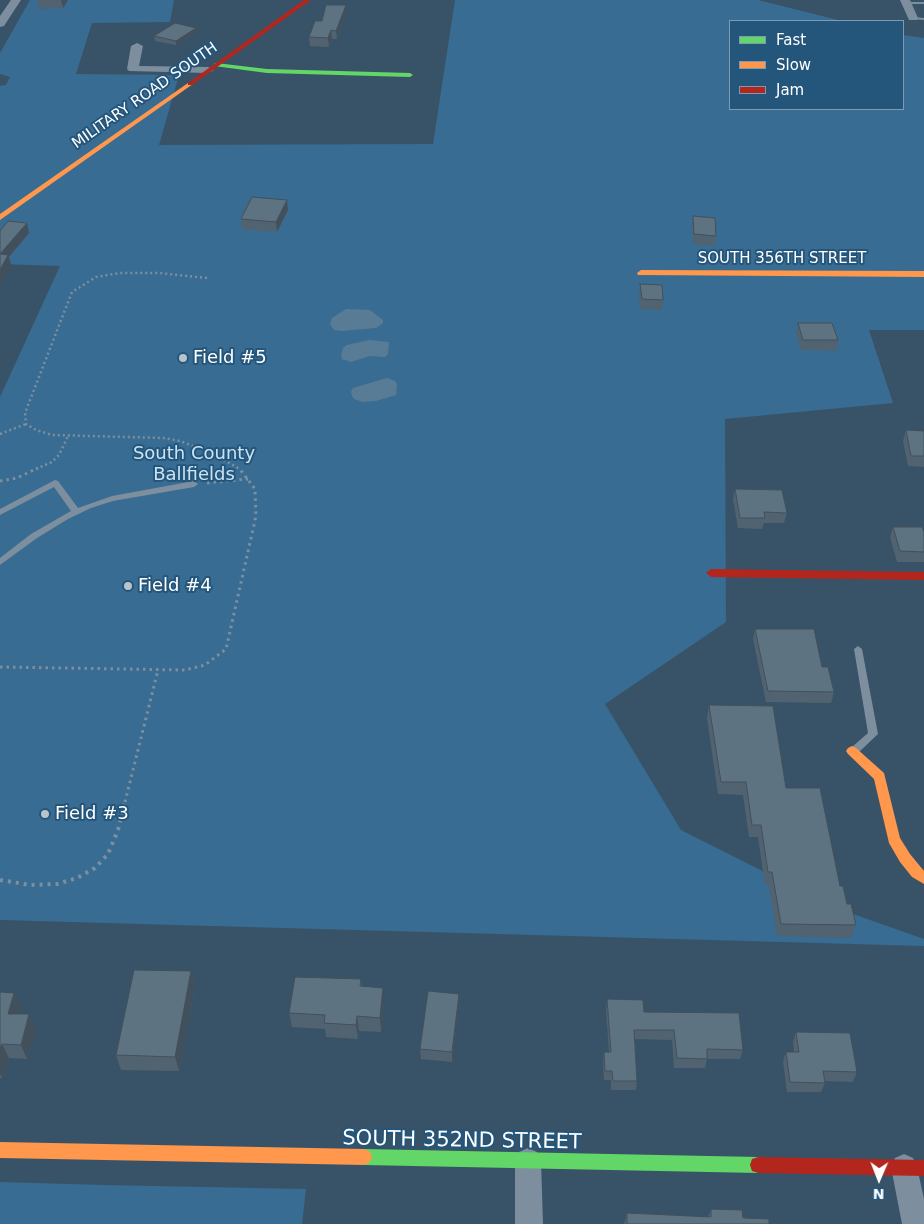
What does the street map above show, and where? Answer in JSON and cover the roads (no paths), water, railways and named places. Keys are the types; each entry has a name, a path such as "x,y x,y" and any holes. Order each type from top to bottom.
{"street":[{"path":"0,24 16,0"},
{"name":"MILITARY ROAD SOUTH","path":"0,218 308,0"},
{"path":"905,1 919,18"},
{"path":"137,46 133,69 212,67 267,71 410,75"},
{"name":"SOUTH 356TH STREET","path":"641,274 924,274"},
{"path":"711,573 924,576"},
{"path":"852,751 880,777 894,839 917,874 924,878"},
{"name":"SOUTH 352ND STREET","path":"0,1150 914,1167"},
{"path":"528,1161 529,1224"},
{"path":"914,1167 916,1224"}],"lane":[{"path":"905,1 924,3"},
{"path":"0,512 55,483 76,511"},
{"path":"0,562 34,536 76,511 112,498 194,484"},
{"path":"852,751 873,734 858,649"}],"place":[{"name":"Field #5","path":"183,358"},
{"name":"Field #4","path":"128,586"},
{"name":"Field #3","path":"45,814"}],"park label":[{"name":"South County Ballfields","path":"194,464"}]}
